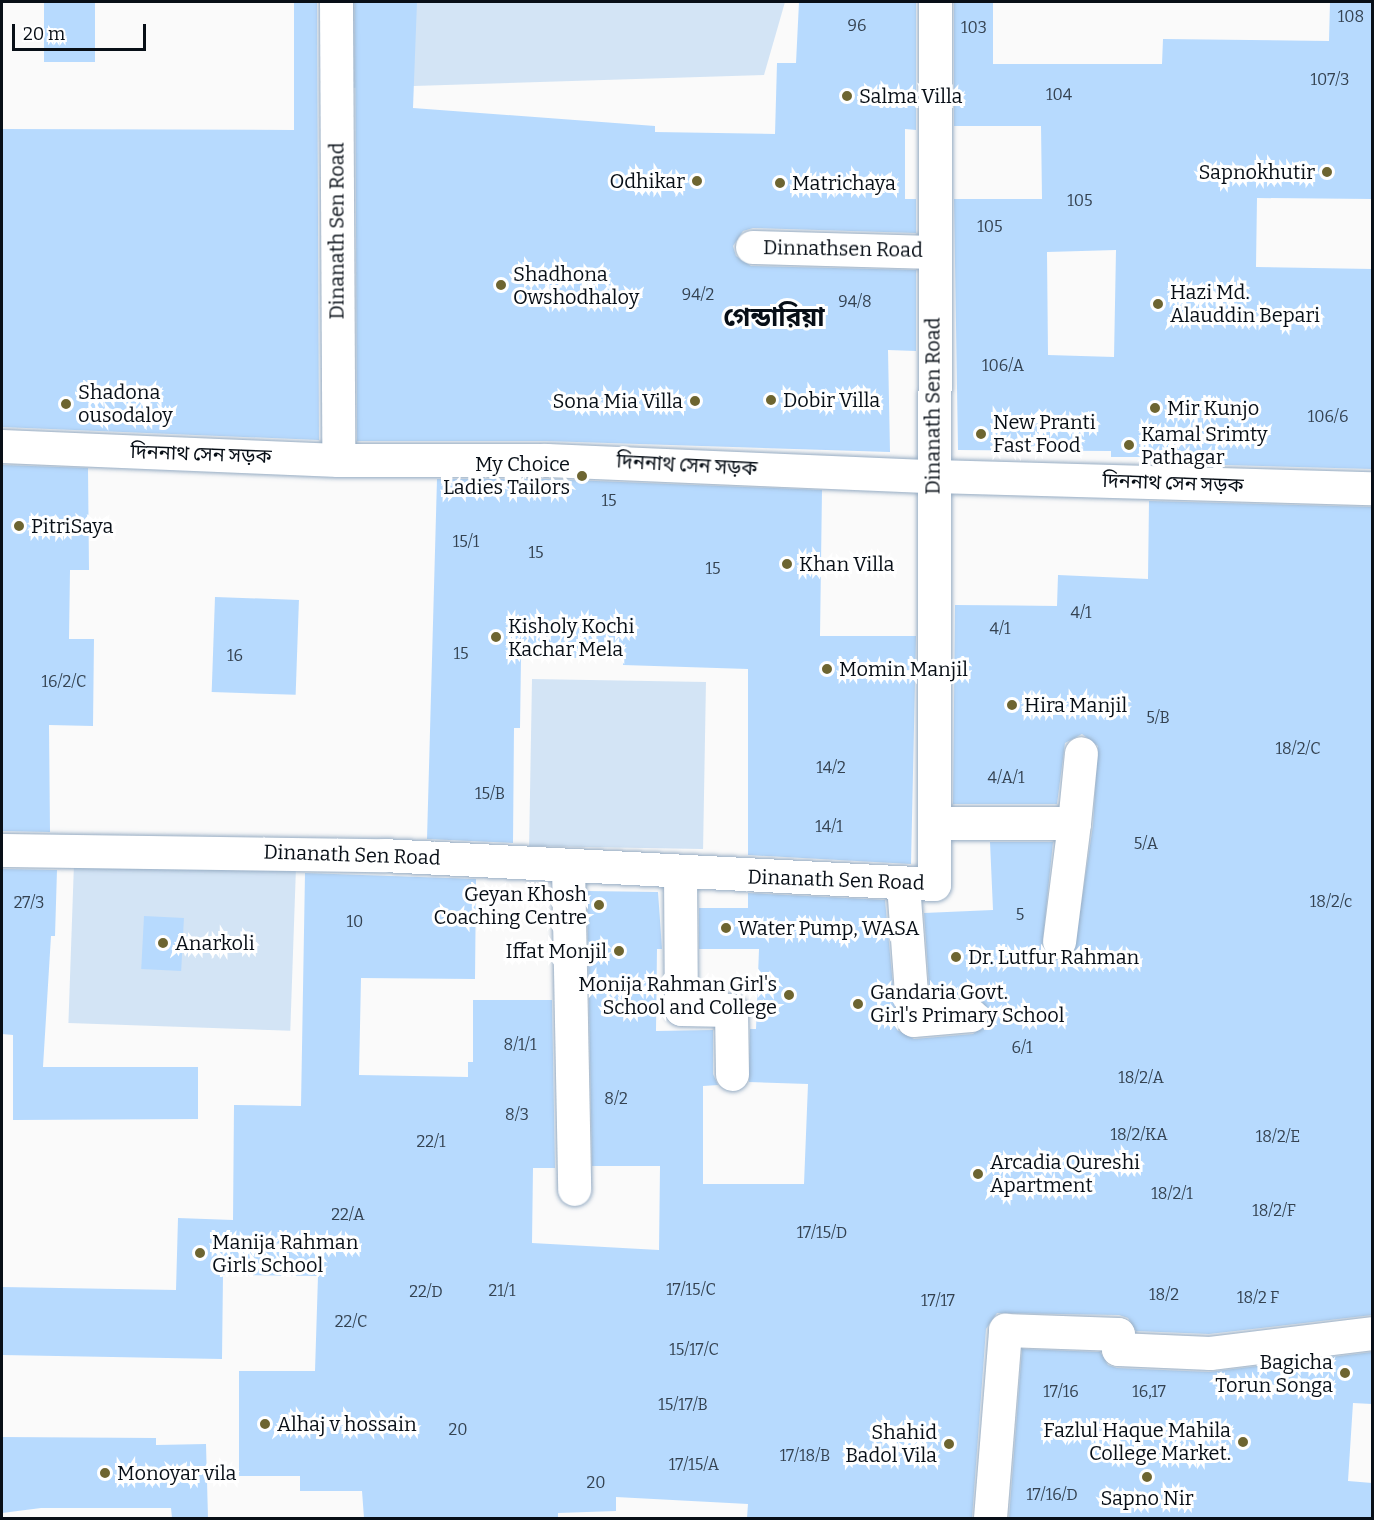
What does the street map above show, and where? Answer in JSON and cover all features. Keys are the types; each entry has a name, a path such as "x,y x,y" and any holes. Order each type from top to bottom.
{"street":[{"name":"Dinanath Sen Road","path":"336,2 338,460"},
{"name":"Dinanath Sen Road","path":"2,850 383,855 680,873 934,884 935,2"},
{"name":"Dinnathsen Road","path":"752,247 935,252"},
{"name":"দিননাথ সেন সড়ক","path":"2,446 338,460 546,459 933,477 1372,488"},
{"path":"1059,941 1081,753"},
{"path":"934,823 1074,823"},
{"path":"568,866 574,1189"},
{"path":"680,873 681,1009 730,1010 732,1074"},
{"path":"903,884 913,1020 971,1016"},
{"path":"990,1518 1005,1330 1118,1334 1118,1349 1210,1353 1372,1333"}],"shaded area":[{"path":"350,2 785,2 764,75 349,88"},
{"path":"532,679 706,682 703,849 529,846"},
{"path":"74,863 296,871 290,1031 68,1023"}],"building":[{"path":"44,2 95,2 95,62 44,62"},
{"path":"294,2 317,2 319,440 2,427 2,129 294,130"},
{"path":"355,2 417,2 413,108 655,126 655,132 775,134 777,63 796,63 799,2 916,2 916,130 905,129 905,199 916,199 916,233 753,228 743,231 733,246 736,256 751,266 916,270 916,351 888,350 890,452 546,441 357,441"},
{"path":"954,2 993,2 993,64 1162,64 1163,39 1329,41 1330,2 1372,2 1372,199 1257,198 1256,267 1372,269 1372,469 1149,463 1149,457 1111,457 1111,451 958,450 954,199 1042,199 1041,126 954,126","holes":["1116,250 1114,357 1048,355 1047,252"]},
{"path":"2,465 88,468 89,570 70,570 69,639 94,639 93,726 49,725 50,832 2,831"},
{"path":"437,479 546,479 822,490 820,636 916,636 911,864 748,855 748,669 623,665 623,658 521,658 520,728 514,728 513,843 427,839"},
{"path":"1149,501 1372,507 1372,1315 1209,1334 1136,1331 1128,1318 1119,1315 997,1313 986,1329 972,1518 747,1518 748,1504 616,1497 616,1511 558,1513 558,1518 364,1518 362,1491 300,1491 300,1476 239,1476 239,1371 315,1371 318,1276 223,1275 222,1359 2,1355 2,1287 176,1290 178,1218 233,1220 234,1105 301,1106 305,873 476,879 475,979 361,978 359,1075 468,1077 468,1062 473,1062 473,1000 552,1000 555,1168 533,1168 532,1243 659,1250 660,1166 592,1166 587,891 658,892 662,949 657,949 656,1031 713,1030 713,1074 718,1085 703,1086 703,1184 804,1184 808,1084 749,1082 750,1029 756,1029 759,949 699,949 699,908 748,908 748,893 885,900 897,1030 914,1039 973,1034 988,1022 990,1013 979,998 930,1000 924,913 993,910 990,842 1053,842 1042,948 1056,959 1074,953 1093,825 1098,746 1082,734 1065,743 1057,804 953,804 955,605 1057,606 1058,575 1148,579"},
{"path":"215,597 299,600 296,695 212,692"},
{"path":"2,869 57,870 55,936 51,936 43,1067 198,1067 198,1119 13,1120 13,1035 2,1034"},
{"name":"Anarkoli","path":"144,916 184,918 181,971 141,969"},
{"path":"1022,1349 1100,1352 1108,1365 1117,1368 1209,1372 1372,1352 1372,1404 1353,1403 1348,1481 1372,1483 1372,1518 1009,1518"},
{"path":"2,1437 156,1438 156,1445 206,1444 208,1518 172,1518 171,1508 41,1508 2,1513"}],"place":[{"name":"Salma Villa","path":"847,96"},
{"name":"Sapnokhutir","path":"1327,172"},
{"name":"Odhikar","path":"697,181"},
{"name":"Matrichaya","path":"780,183"},
{"name":"Shadhona Owshodhaloy","path":"501,285"},
{"name":"Hazi Md. Alauddin Bepari","path":"1158,304"},
{"name":"Dobir Villa","path":"771,400"},
{"name":"Sona Mia Villa","path":"695,401"},
{"name":"Shadona ousodaloy","path":"66,404"},
{"name":"Mir Kunjo","path":"1155,408"},
{"name":"New Pranti Fast Food","path":"981,434"},
{"name":"Kamal Srimty Pathagar","path":"1129,445"},
{"name":"My Choice Ladies Tailors","path":"582,476"},
{"name":"PitriSaya","path":"19,526"},
{"name":"Khan Villa","path":"787,564"},
{"name":"Kisholy Kochi Kachar Mela","path":"496,637"},
{"name":"Momin Manjil","path":"827,669"},
{"name":"Hira Manjil","path":"1012,705"},
{"name":"Geyan Khosh Coaching Centre","path":"599,905"},
{"name":"Water Pump, WASA","path":"726,928"},
{"name":"Anarkoli","path":"163,943"},
{"name":"Iffat Monjil","path":"619,951"},
{"name":"Dr. Lutfur Rahman","path":"956,957"},
{"name":"Monija Rahman Girl's School and College","path":"789,995"},
{"name":"Gandaria Govt. Girl's Primary School","path":"858,1004"},
{"name":"Arcadia Qureshi Apartment","path":"978,1174"},
{"name":"Manija Rahman Girls School","path":"200,1253"},
{"name":"Bagicha Torun Songa","path":"1345,1373"},
{"name":"Alhaj v hossain","path":"265,1424"},
{"name":"Fazlul Haque Mahila College Market.","path":"1243,1442"},
{"name":"Shahid Badol Vila","path":"949,1444"},
{"name":"Monoyar vila","path":"105,1473"},
{"name":"Sapno Nir","path":"1147,1477"}],"district":[{"name":"গেন্ডারিয়া","path":"774,318"}]}
